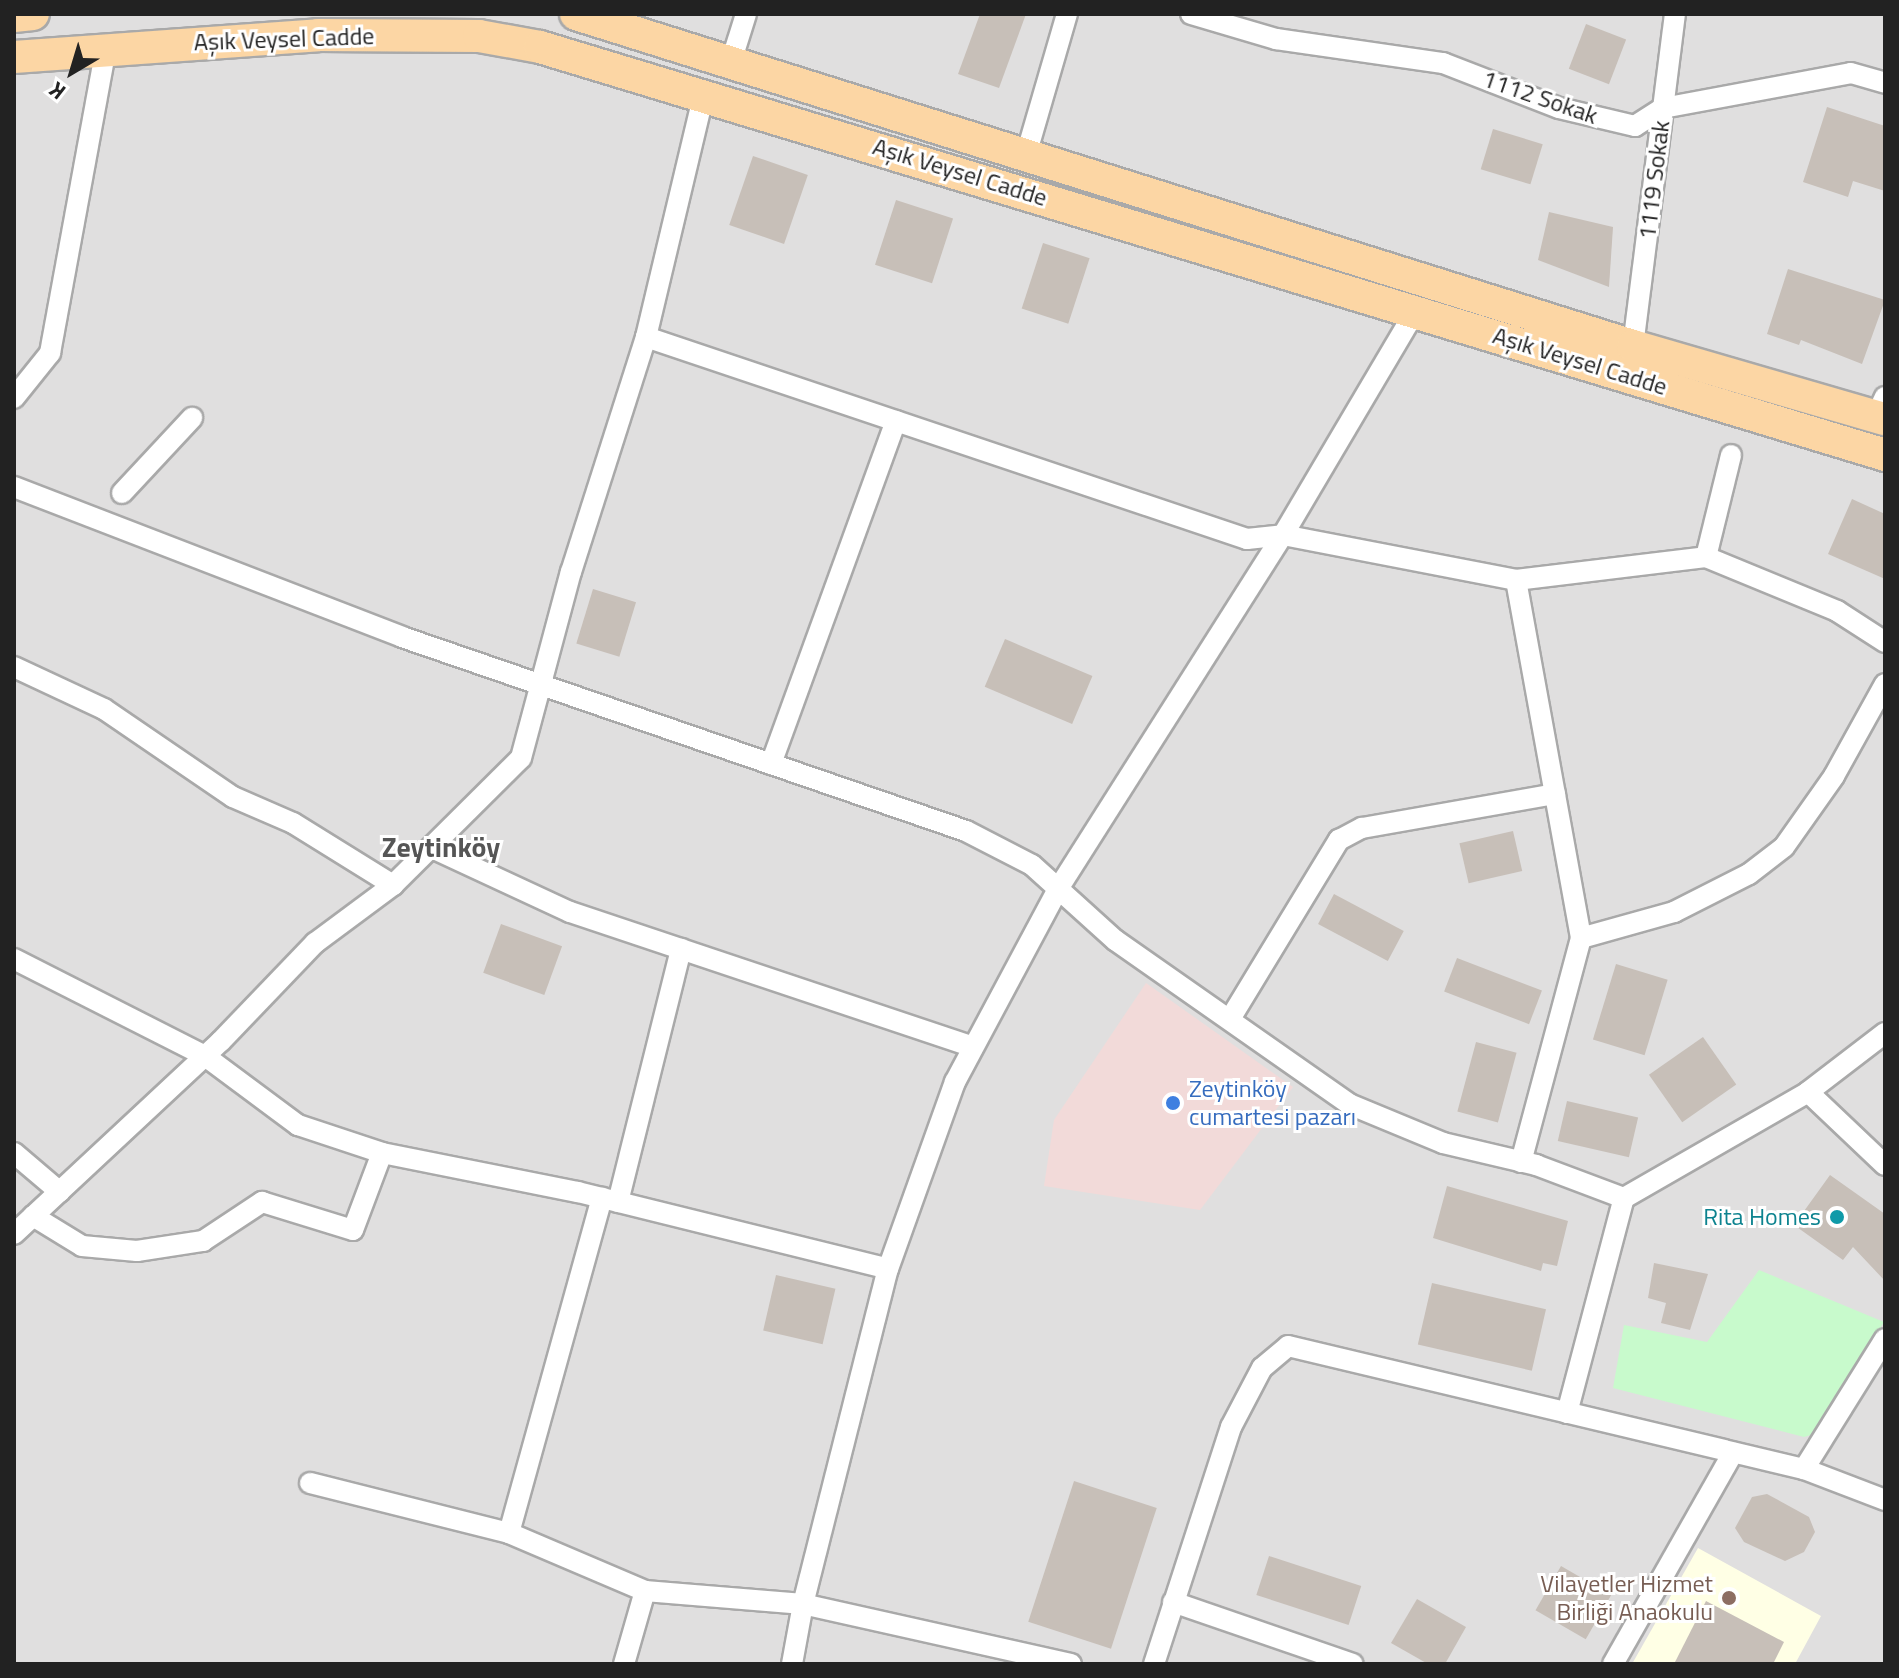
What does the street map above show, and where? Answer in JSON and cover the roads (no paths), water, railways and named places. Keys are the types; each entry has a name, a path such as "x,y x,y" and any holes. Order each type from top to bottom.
{"main road":[{"path":"14,16 33,14"},
{"name":"Aşık Veysel Cadde","path":"576,14 1633,346 1882,410"},
{"name":"Aşık Veysel Cadde","path":"14,57 318,24 373,25 479,36 704,93 1885,455"}],"street":[{"path":"731,62 746,14"},
{"path":"1026,155 1067,14"},
{"name":"1112 Sokak","path":"1191,14 1276,39 1443,63 1559,108 1635,126 1663,108 1851,73 1885,83"},
{"name":"1119 Sokak","path":"1633,346 1675,14"},
{"path":"14,398 50,353 106,48"},
{"path":"14,1234 205,1056 315,943 393,885 521,758 646,337 704,93"},
{"path":"792,1664 803,1604 888,1269 955,1082 1058,889 1283,535 1415,312"},
{"path":"646,337 1247,539 1283,535 1516,580 1706,557 1837,611 1885,642"},
{"path":"122,493 192,418"},
{"path":"771,764 896,421"},
{"path":"1706,557 1731,455"},
{"path":"14,487 541,684 966,831 1032,865 1115,940 1349,1104 1443,1143 1521,1162 1624,1198"},
{"path":"1516,580 1581,938 1521,1162"},
{"path":"14,667 104,709 233,797 293,823 393,885"},
{"path":"1581,938 1674,912 1749,874 1784,847 1834,776 1885,684"},
{"path":"1230,1019 1339,840 1362,828 1555,794"},
{"path":"432,848 500,885 973,1047"},
{"path":"509,1533 610,1200 681,949"},
{"path":"14,959 205,1056 298,1125 382,1153 610,1200 888,1269"},
{"path":"1567,1413 1624,1198 1808,1092 1885,1033"},
{"path":"1808,1092 1885,1165"},
{"path":"14,1153 60,1192"},
{"path":"33,1216 82,1246 137,1251 203,1241 262,1202 353,1230 382,1153"},
{"path":"1804,1469 1885,1339"},
{"path":"1154,1664 1231,1427 1276,1351 1288,1346 1804,1469 1885,1500"},
{"path":"1613,1664 1733,1453"},
{"path":"310,1483 509,1533 645,1591 803,1604 1071,1664"},
{"path":"624,1664 645,1591"},
{"path":"1173,1602 1353,1664"}],"place":[{"name":"Zeytinköy cumartesi pazarı","path":"1173,1103"},
{"name":"Rita Homes","path":"1837,1217"},
{"name":"Vilayetler Hizmet Birliği Anaokulu","path":"1729,1598"}],"district":[{"name":"Zeytinköy","path":"441,847"}]}
